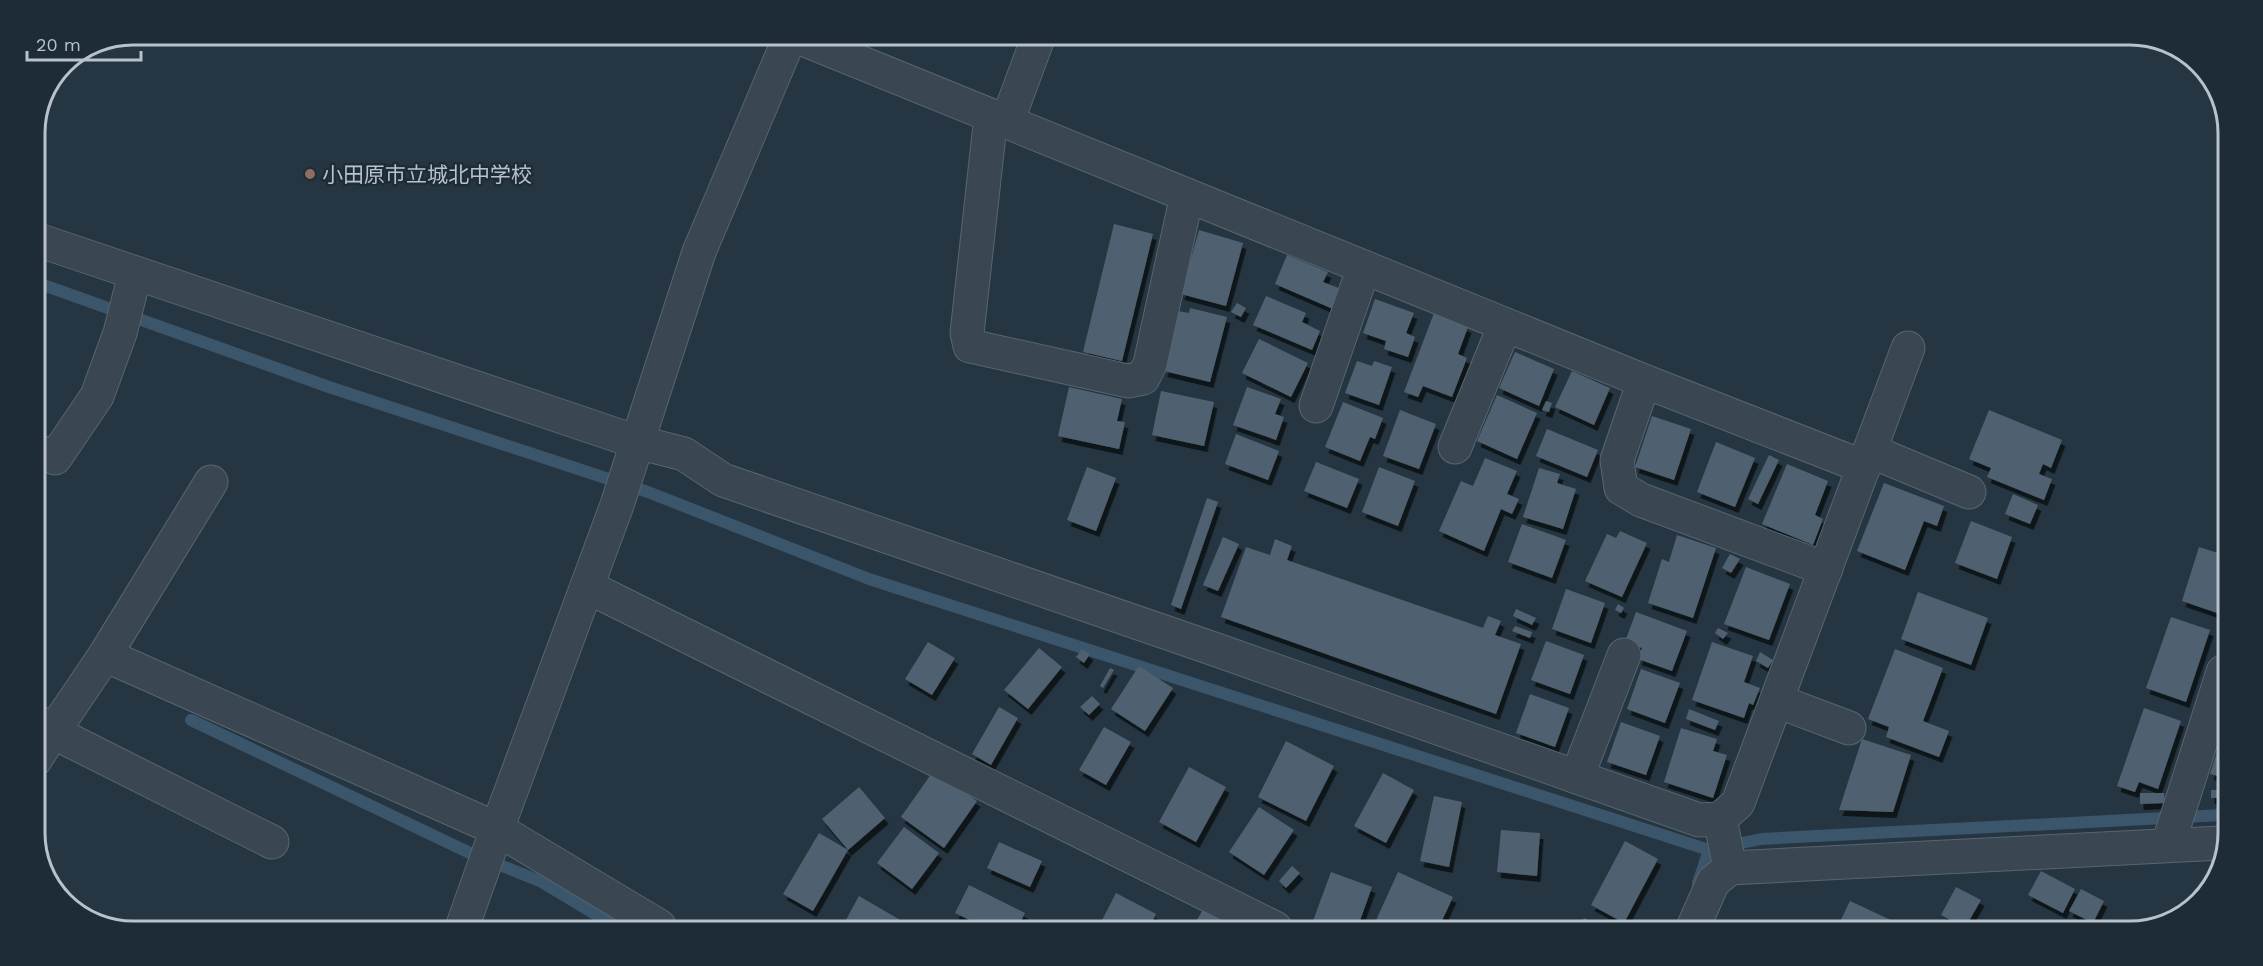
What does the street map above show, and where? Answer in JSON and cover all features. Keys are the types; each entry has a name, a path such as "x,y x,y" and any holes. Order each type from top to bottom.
{"street":[{"path":"465,921 617,505 699,252 787,45"},
{"path":"818,45 1644,381 1867,458 1885,457 1969,492"},
{"path":"1035,45 999,119 967,333 970,346 1128,381 1143,378 1150,364 1187,195"},
{"path":"45,242 637,442 684,454 723,480 1214,649 1699,820 1720,821 1738,803 1908,348"},
{"path":"1316,406 1364,267"},
{"path":"45,454 55,458 97,396 120,333 135,274"},
{"path":"1455,447 1506,325"},
{"path":"1644,381 1617,460 1621,488 1641,500 1826,569"},
{"path":"45,725 105,655 211,482"},
{"path":"588,587 1261,921"},
{"path":"105,655 497,829 651,921"},
{"path":"1577,777 1624,655"},
{"path":"2169,844 2218,688"},
{"path":"1777,701 1849,728"},
{"path":"45,727 272,842"},
{"path":"1720,821 1730,867"},
{"path":"1696,921 1713,882 1730,867 2217,843"}],"building":[{"path":"1114,224 1153,234 1122,361 1083,352"},
{"path":"1199,230 1243,243 1226,306 1181,294"},
{"path":"1287,255 1328,272 1323,282 1341,289 1333,309 1275,284"},
{"path":"1266,296 1306,313 1302,322 1320,331 1312,350 1253,325"},
{"path":"1375,299 1414,313 1406,333 1415,337 1408,357 1384,349 1386,341 1363,333"},
{"path":"1237,303 1246,308 1241,317 1231,312"},
{"path":"1190,308 1227,317 1210,382 1164,371 1178,311 1189,313"},
{"path":"1434,313 1468,327 1458,354 1467,358 1452,397 1423,386 1418,397 1404,392"},
{"path":"1259,339 1308,363 1291,397 1242,373"},
{"path":"1515,352 1554,369 1539,406 1499,388"},
{"path":"1357,361 1372,366 1374,361 1392,367 1379,405 1345,393"},
{"path":"1572,371 1610,388 1594,425 1555,407"},
{"path":"1069,387 1122,399 1117,421 1125,422 1119,449 1058,436"},
{"path":"1247,387 1281,399 1275,414 1284,417 1276,440 1233,425"},
{"path":"1161,391 1214,402 1204,446 1152,435"},
{"path":"1497,395 1537,413 1517,459 1477,441"},
{"path":"1546,401 1552,403 1549,412 1542,410"},
{"path":"1343,402 1383,418 1375,439 1370,437 1360,461 1325,447"},
{"path":"1400,410 1436,424 1419,469 1383,456"},
{"path":"1989,410 2062,440 2051,468 2043,464 2039,474 2052,479 2044,500 1987,477 1991,468 1969,459"},
{"path":"1652,416 1691,429 1674,480 1635,467"},
{"path":"1547,429 1598,450 1587,477 1536,456"},
{"path":"1236,434 1279,451 1268,480 1225,464"},
{"path":"1716,442 1755,458 1735,507 1697,492"},
{"path":"1769,455 1779,460 1758,504 1748,499"},
{"path":"1485,458 1517,471 1507,494 1519,499 1512,514 1501,509 1484,551 1439,531 1461,481 1473,486"},
{"path":"1316,462 1359,479 1347,508 1304,491"},
{"path":"1787,464 1828,481 1815,515 1823,519 1813,545 1762,524"},
{"path":"1087,467 1116,478 1096,531 1067,520"},
{"path":"1379,467 1415,481 1398,526 1362,512"},
{"path":"1539,468 1560,474 1557,483 1576,489 1563,529 1523,517"},
{"path":"1884,483 1944,506 1937,526 1924,521 1905,570 1857,551"},
{"path":"2013,494 2038,505 2030,524 2005,514"},
{"path":"1207,498 1218,502 1181,609 1171,605"},
{"path":"1971,521 2012,537 1997,579 1955,563"},
{"path":"1522,524 1566,540 1552,578 1508,562"},
{"path":"1620,531 1647,543 1622,597 1585,581 1607,534 1616,538"},
{"path":"1677,535 1716,548 1693,618 1648,603 1662,559 1669,562"},
{"path":"1223,537 1239,544 1218,591 1203,585"},
{"path":"1275,539 1292,546 1287,560 1483,628 1488,616 1501,621 1495,635 1521,644 1496,714 1221,617 1246,547 1270,555"},
{"path":"2199,547 2218,553 2218,613 2182,601"},
{"path":"1730,554 1740,559 1731,573 1722,568"},
{"path":"1746,567 1790,584 1769,640 1724,624"},
{"path":"1566,589 1605,603 1591,643 1552,629"},
{"path":"1918,592 1988,618 1971,665 1901,639"},
{"path":"1618,604 1624,608 1621,613 1615,610"},
{"path":"1516,609 1536,618 1532,625 1513,616"},
{"path":"1636,612 1687,631 1672,671 1638,659 1642,648 1625,642"},
{"path":"2171,617 2210,630 2186,702 2146,688"},
{"path":"1515,626 1532,632 1530,638 1512,631"},
{"path":"1718,628 1728,633 1723,639 1715,633"},
{"path":"1546,641 1584,655 1570,694 1531,680"},
{"path":"928,642 955,658 932,695 905,679"},
{"path":"1712,642 1753,656 1744,682 1760,688 1753,705 1749,703 1744,718 1692,700"},
{"path":"1039,648 1062,667 1028,709 1004,690"},
{"path":"1082,649 1090,654 1084,663 1076,657"},
{"path":"1895,649 1943,668 1923,721 1949,731 1939,757 1886,737 1889,727 1868,719"},
{"path":"1760,652 1773,660 1768,668 1756,661"},
{"path":"1139,666 1173,688 1145,731 1111,709"},
{"path":"1110,668 1114,670 1103,688 1100,686"},
{"path":"1641,669 1680,683 1665,723 1627,709"},
{"path":"1530,694 1569,708 1555,747 1516,733"},
{"path":"1092,696 1100,704 1089,715 1080,707"},
{"path":"999,707 1018,718 991,765 972,754"},
{"path":"2144,708 2181,721 2158,789 2139,782 2135,792 2117,786"},
{"path":"1689,709 1719,721 1715,730 1686,719"},
{"path":"1621,722 1660,736 1646,775 1607,762"},
{"path":"1104,727 1131,742 1106,785 1079,770"},
{"path":"1681,728 1717,739 1713,751 1727,755 1713,798 1664,782"},
{"path":"1862,739 1911,755 1893,812 1839,810"},
{"path":"1286,741 1334,766 1306,821 1258,797"},
{"path":"2218,748 2218,776 2210,774"},
{"path":"1189,767 1226,787 1196,842 1159,822"},
{"path":"934,770 977,801 944,848 901,817"},
{"path":"1383,773 1414,790 1386,843 1354,826"},
{"path":"859,787 885,818 848,850 822,819"},
{"path":"2211,790 2218,790 2218,798 2211,798"},
{"path":"2140,793 2164,793 2165,803 2140,804"},
{"path":"1434,796 1462,802 1449,867 1420,861"},
{"path":"1259,807 1294,830 1264,875 1229,852"},
{"path":"904,827 939,853 912,889 877,863"},
{"path":"1501,830 1540,833 1537,876 1497,872"},
{"path":"819,833 848,850 813,911 783,894"},
{"path":"1625,841 1658,859 1625,921 1620,921 1591,905"},
{"path":"999,842 1042,861 1030,887 987,868"},
{"path":"1292,866 1300,873 1286,888 1279,881"},
{"path":"2041,871 2075,889 2063,913 2028,895"},
{"path":"1331,872 1372,887 1360,921 1313,921"},
{"path":"1398,872 1453,897 1442,921 1376,921"},
{"path":"969,885 1025,913 1021,921 972,921 955,913"},
{"path":"1956,887 1981,900 1969,921 1952,921 1941,915"},
{"path":"2081,889 2104,901 2094,921 2089,921 2069,911"},
{"path":"1116,893 1156,914 1152,921 1102,921"},
{"path":"859,896 902,921 845,921"},
{"path":"1850,901 1893,921 1840,921"},
{"path":"1204,908 1226,921 1196,921"}],"waterway":[{"path":"45,286 329,387 648,492 869,579 1709,850 1761,839 2218,815"},
{"path":"191,720 470,853 542,882 607,921"},
{"path":"1698,883 1709,850"},
{"path":"1700,918 1705,921"}],"place":[{"name":"小田原市立城北中学校","path":"310,174"}]}
